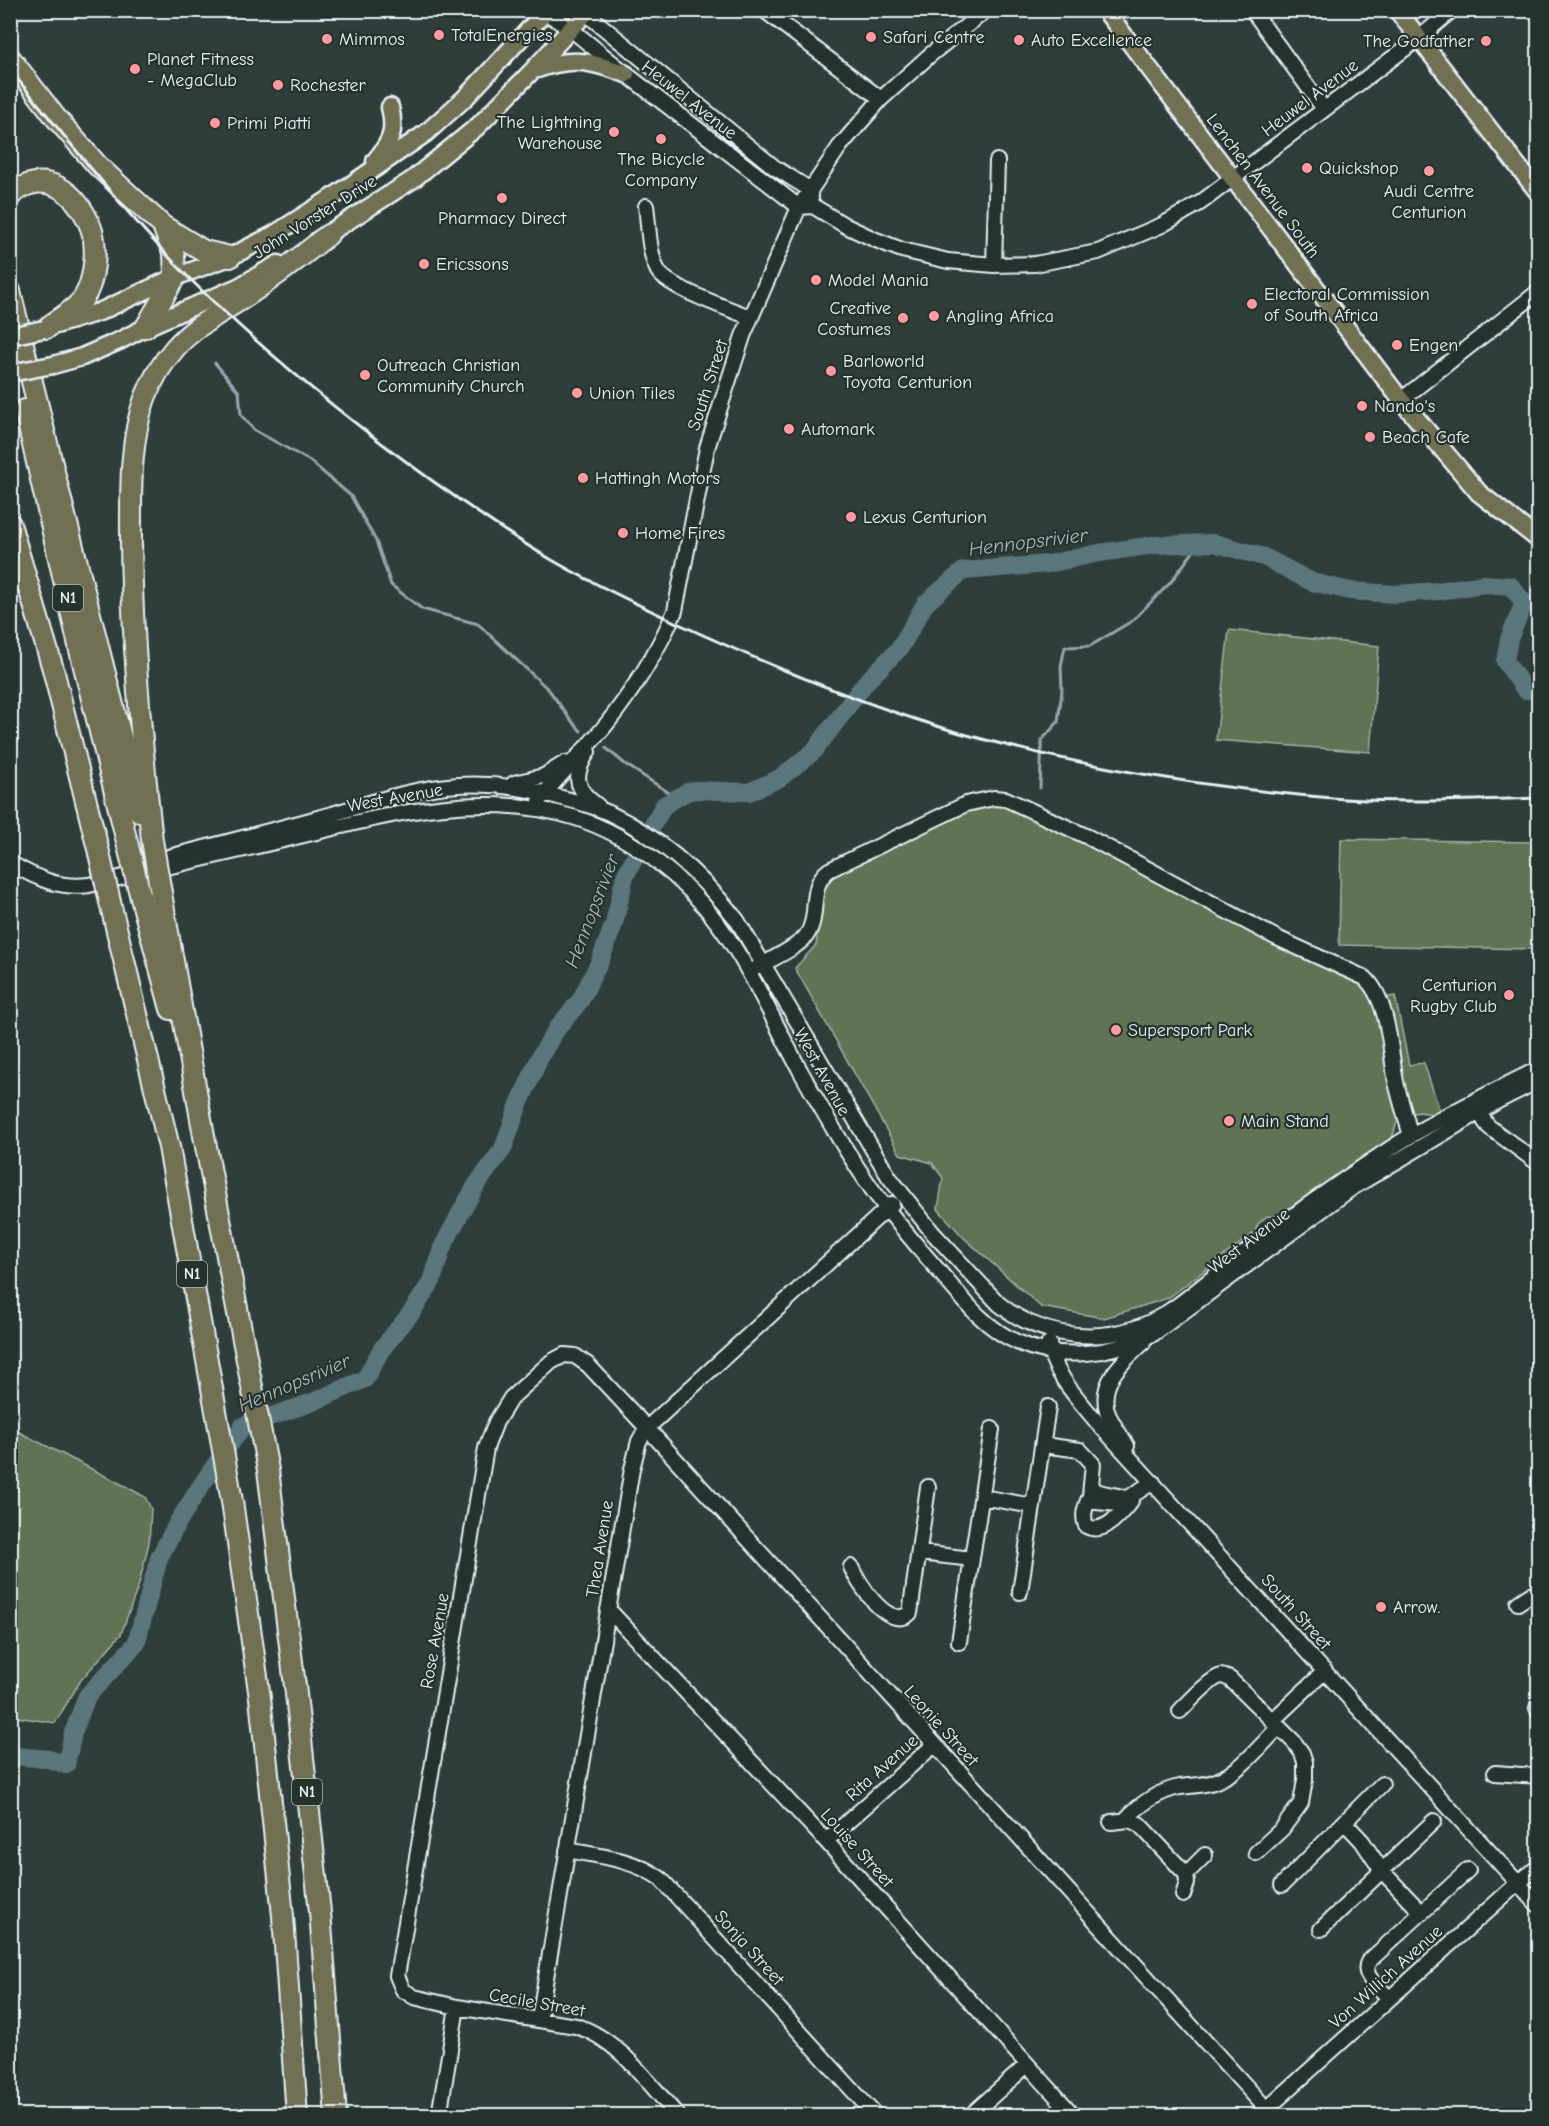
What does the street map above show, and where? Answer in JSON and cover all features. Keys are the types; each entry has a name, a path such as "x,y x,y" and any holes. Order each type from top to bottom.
{"highway":[{"path":"10,58 34,91 92,159 163,226 204,251 230,257"},
{"path":"10,196 32,183 54,185 75,200 91,228 94,253 91,277 85,295 78,304 45,329"},
{"path":"146,327 176,277 174,255 163,226"},
{"path":"204,1136 152,839 135,661 132,587 133,474 139,423 145,399 160,369 184,339 290,266 328,235"},
{"path":"10,291 114,714 142,819 152,839"},
{"name":"N1","path":"10,349 128,846 204,1136 268,1470 319,1900 336,2115"},
{"name":"N1","path":"10,511 53,669 99,853 169,1148 215,1401 260,1698 283,1916 297,2115"},
{"path":"10,524 23,565"}],"main road":[{"name":"Lenchen Avenue South","path":"1105,10 1401,400 1479,493 1539,539"},
{"path":"1397,10 1539,192"},
{"name":"John Vorster Drive","path":"10,336 45,329 99,312 176,277 230,257 273,235 426,133 465,98 545,11"},
{"name":"John Vorster Drive","path":"10,373 82,357 122,340 146,327 240,286 328,235 412,180 478,126 572,30 585,11"},
{"path":"533,70 554,63 583,61 626,74"},
{"path":"366,174 391,138 394,123 390,107"}],"street":[{"path":"764,10 881,99"},
{"path":"1252,10 1324,109"},
{"name":"Heuwel Avenue","path":"545,11 806,207 902,250 948,261 994,265 1035,264 1098,252 1162,225 1200,203 1234,179 1418,39 1452,10"},
{"name":"Heuwel Avenue","path":"585,11 774,167 809,189"},
{"name":"South Street","path":"533,808 604,727 649,665 675,611 706,448 750,317 806,207 809,189 840,146 881,99 984,11"},
{"path":"994,265 996,161"},
{"path":"646,206 652,249 661,275 675,285 750,317"},
{"path":"1401,400 1539,292"},
{"path":"604,727 580,765 578,779 583,793 607,812"},
{"path":"500,786 544,776 578,755"},
{"name":"West Avenue","path":"10,853 52,874 73,878 88,876 259,835 416,792 455,785 500,786 545,793 607,812 636,827 681,861 716,893 737,920 864,1138 903,1195 933,1233 999,1304 1018,1318 1048,1330 1085,1336 1104,1335 1151,1322 1175,1308 1275,1229 1339,1183 1411,1136 1539,1081"},
{"path":"748,973 801,942 807,935 818,882 829,870 966,804 993,798 1006,799 1088,837 1277,938 1365,978 1374,988 1383,1010 1397,1086 1411,1136"},
{"name":"West Avenue","path":"10,863 48,882 75,887 428,808 494,804 533,808 576,818 615,834 674,875 720,926 833,1128 887,1209 941,1274 983,1319 1000,1332 1021,1344 1050,1351 1104,1352 1127,1346 1153,1334 1352,1188 1539,1069"},
{"path":"1478,1106 1489,1127 1539,1162"},
{"name":"Thea Avenue","path":"539,2019 632,1468 639,1441 647,1428 903,1195"},
{"name":"South Street","path":"1048,1330 1050,1351 1073,1393 1096,1421 1539,1905"},
{"path":"1140,1468 1109,1414 1106,1404 1107,1393 1113,1373 1120,1364 1153,1334"},
{"name":"Rose Avenue","path":"399,1983 398,1968 486,1448 501,1413 519,1391 559,1357 568,1355 582,1360"},
{"name":"Leonie Street","path":"582,1360 663,1445 1266,2113"},
{"path":"663,1445 664,1427 670,1407"},
{"path":"1020,1592 1047,1407"},
{"path":"959,1642 992,1429"},
{"path":"1043,1445 1082,1451 1093,1464 1091,1492 1084,1507 1083,1519 1086,1526 1096,1529 1110,1524 1131,1497 1153,1482"},
{"path":"851,1567 856,1579 874,1603 896,1617 906,1617 910,1613 928,1487"},
{"path":"1091,1492 1131,1497"},
{"path":"982,1497 1033,1506"},
{"path":"920,1553 972,1559"},
{"path":"1518,1603 1530,1595 1539,1593"},
{"name":"Louise Street","path":"608,1609 826,1841 1074,2115"},
{"path":"1125,1820 1139,1807 1164,1792 1210,1783 1228,1775 1246,1760 1325,1671"},
{"path":"1180,1711 1222,1676 1230,1679 1298,1748 1305,1762 1301,1803 1290,1820 1256,1852"},
{"name":"Rita Avenue","path":"826,1841 934,1745"},
{"path":"1496,1773 1539,1776"},
{"path":"1282,1885 1382,1785"},
{"path":"1111,1822 1125,1820 1139,1824 1186,1874 1187,1883 1183,1895"},
{"path":"1321,1929 1434,1821"},
{"path":"1345,1823 1362,1841 1382,1871 1421,1912"},
{"name":"Sonja Street","path":"567,1850 627,1862 650,1871 661,1879 876,2115"},
{"path":"1186,1874 1205,1855"},
{"name":"Von Willich Avenue","path":"1266,2113 1389,1998 1518,1883 1539,1868"},
{"path":"1389,1998 1366,1974 1366,1965 1468,1870"},
{"name":"Cecile Street","path":"399,1983 403,1990 414,1997 457,2007 584,2028 619,2050 678,2115"},
{"path":"439,2115 457,2007"},
{"path":"970,2115 1027,2065"}],"green space":[{"path":"1229,630 1379,646 1370,752 1216,740"},
{"name":"Supersport Park","path":"995,805 1012,808 1028,817 1035,806 1279,932 1362,969 1376,978 1383,988 1385,998 1395,996 1409,1065 1424,1063 1439,1109 1433,1114 1419,1112 1399,1116 1392,1138 1276,1217 1267,1216 1258,1224 1255,1232 1168,1298 1104,1318 1041,1307 963,1237 938,1209 943,1178 932,1163 900,1154 795,968 816,945 824,890 832,878 846,868 977,806"},
{"path":"1341,839 1538,842 1537,949 1339,945"},
{"path":"11,1428 145,1497 151,1509 149,1543 139,1584 121,1634 81,1680 55,1723 11,1716"}],"waterway":[{"path":"215,363 239,392 241,415 254,430 310,461 351,496 376,541 391,585 422,609 478,624 549,690 581,731"},
{"name":"Hennopsrivier","path":"10,1762 14,1756 49,1759 66,1765 73,1733 87,1696 136,1644 159,1558 204,1481 243,1426 313,1402 365,1379 381,1350 411,1313 432,1281 442,1248 461,1212 477,1184 503,1149 519,1104 541,1055 558,1027 580,1001 600,961 614,924 625,876 664,805 695,790 749,792 780,778 814,751 866,682 900,648 925,604 963,571 1048,564 1099,553 1154,545 1214,543 1264,557 1312,582 1350,591 1394,594 1439,591 1484,584 1511,586 1524,603 1509,639 1505,661 1525,690 1538,689"},
{"path":"1040,788 1042,740 1058,722 1062,690 1061,666 1065,647 1090,646 1132,621 1170,583 1199,544"},
{"path":"606,748 625,764 677,798"}],"railway":[{"path":"10,70 97,176 165,253 218,306 277,359 370,435 492,522 568,569 647,609 748,655 852,697 960,733 1054,757 1198,783 1295,795 1417,801 1538,798"}],"place":[{"name":"TotalEnergies","path":"439,35"},
{"name":"Safari Centre","path":"871,37"},
{"name":"Mimmos","path":"327,39"},
{"name":"Auto Excellence","path":"1019,40"},
{"name":"The Godfather","path":"1486,41"},
{"name":"Planet Fitness - MegaClub","path":"135,69"},
{"name":"Rochester","path":"278,85"},
{"name":"Primi Piatti","path":"215,123"},
{"name":"The Lightning Warehouse","path":"614,132"},
{"name":"The Bicycle Company","path":"661,139"},
{"name":"Quickshop","path":"1307,168"},
{"name":"Audi Centre Centurion","path":"1429,171"},
{"name":"Pharmacy Direct","path":"502,198"},
{"name":"Ericssons","path":"424,264"},
{"name":"Model Mania","path":"816,280"},
{"name":"Electoral Commission of South Africa","path":"1252,304"},
{"name":"Angling Africa","path":"934,316"},
{"name":"Creative Costumes","path":"903,318"},
{"name":"Engen","path":"1397,345"},
{"name":"Barloworld Toyota Centurion","path":"831,371"},
{"name":"Outreach Christian Community Church","path":"365,375"},
{"name":"Union Tiles","path":"577,393"},
{"name":"Nando's","path":"1362,406"},
{"name":"Automark","path":"789,429"},
{"name":"Beach Cafe","path":"1370,437"},
{"name":"Hattingh Motors","path":"583,478"},
{"name":"Lexus Centurion","path":"851,517"},
{"name":"Home Fires","path":"623,533"},
{"name":"Centurion Rugby Club","path":"1509,995"},
{"name":"Supersport Park","path":"1116,1030"},
{"name":"Main Stand","path":"1229,1121"},
{"name":"Arrow.","path":"1381,1607"}]}
